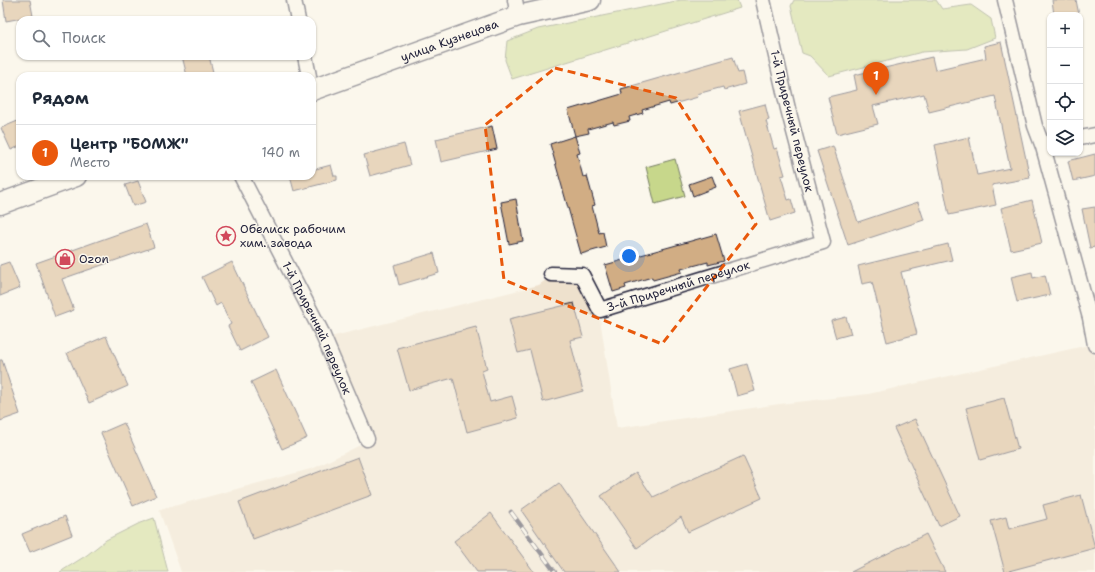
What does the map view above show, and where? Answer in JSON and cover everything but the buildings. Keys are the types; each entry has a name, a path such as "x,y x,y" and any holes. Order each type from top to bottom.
{"main road":[{"name":"улица Кузнецова","path":"316,88 516,8 590,0"},
{"path":"0,204 65,180"}],"street":[{"path":"294,0 297,16"},
{"name":"1-й Приречный переулок","path":"763,0 788,109 823,242"},
{"path":"1005,0 1035,126 1047,146"},
{"path":"307,60 308,72"},
{"path":"1083,137 1095,135"},
{"path":"1050,156 1092,317 1095,345"},
{"name":"1-й Приречный переулок","path":"243,180 320,331 367,439"},
{"name":"3-й Приречный переулок","path":"551,274 582,275 600,310 823,242"}],"highlighted area":[{"path":"555,68 676,98 756,224 662,344 504,280 485,125"}],"shaded area":[{"path":"551,276 581,277 599,312 617,428 779,404 868,394 1093,344 1095,356 1095,572 181,572 159,510 314,468 370,440 326,338 539,285"}],"green space":[{"path":"681,0 737,0 740,8 512,79 505,60 507,41 538,29"},
{"path":"794,0 936,0 942,9 971,5 991,19 995,38 967,49 922,52 829,76 810,56 802,53 791,6"},
{"path":"675,159 685,196 655,204 646,167"},
{"path":"154,518 168,572 60,572 87,555 106,540 140,523"}],"railway":[{"path":"511,512 555,572"}],"place":[{"name":"Центр \"БОМЖ\"","path":"876,95"},
{"name":"Обелиск рабочим хим. завода","path":"226,236"},
{"name":"Ozon","path":"65,259"}]}
